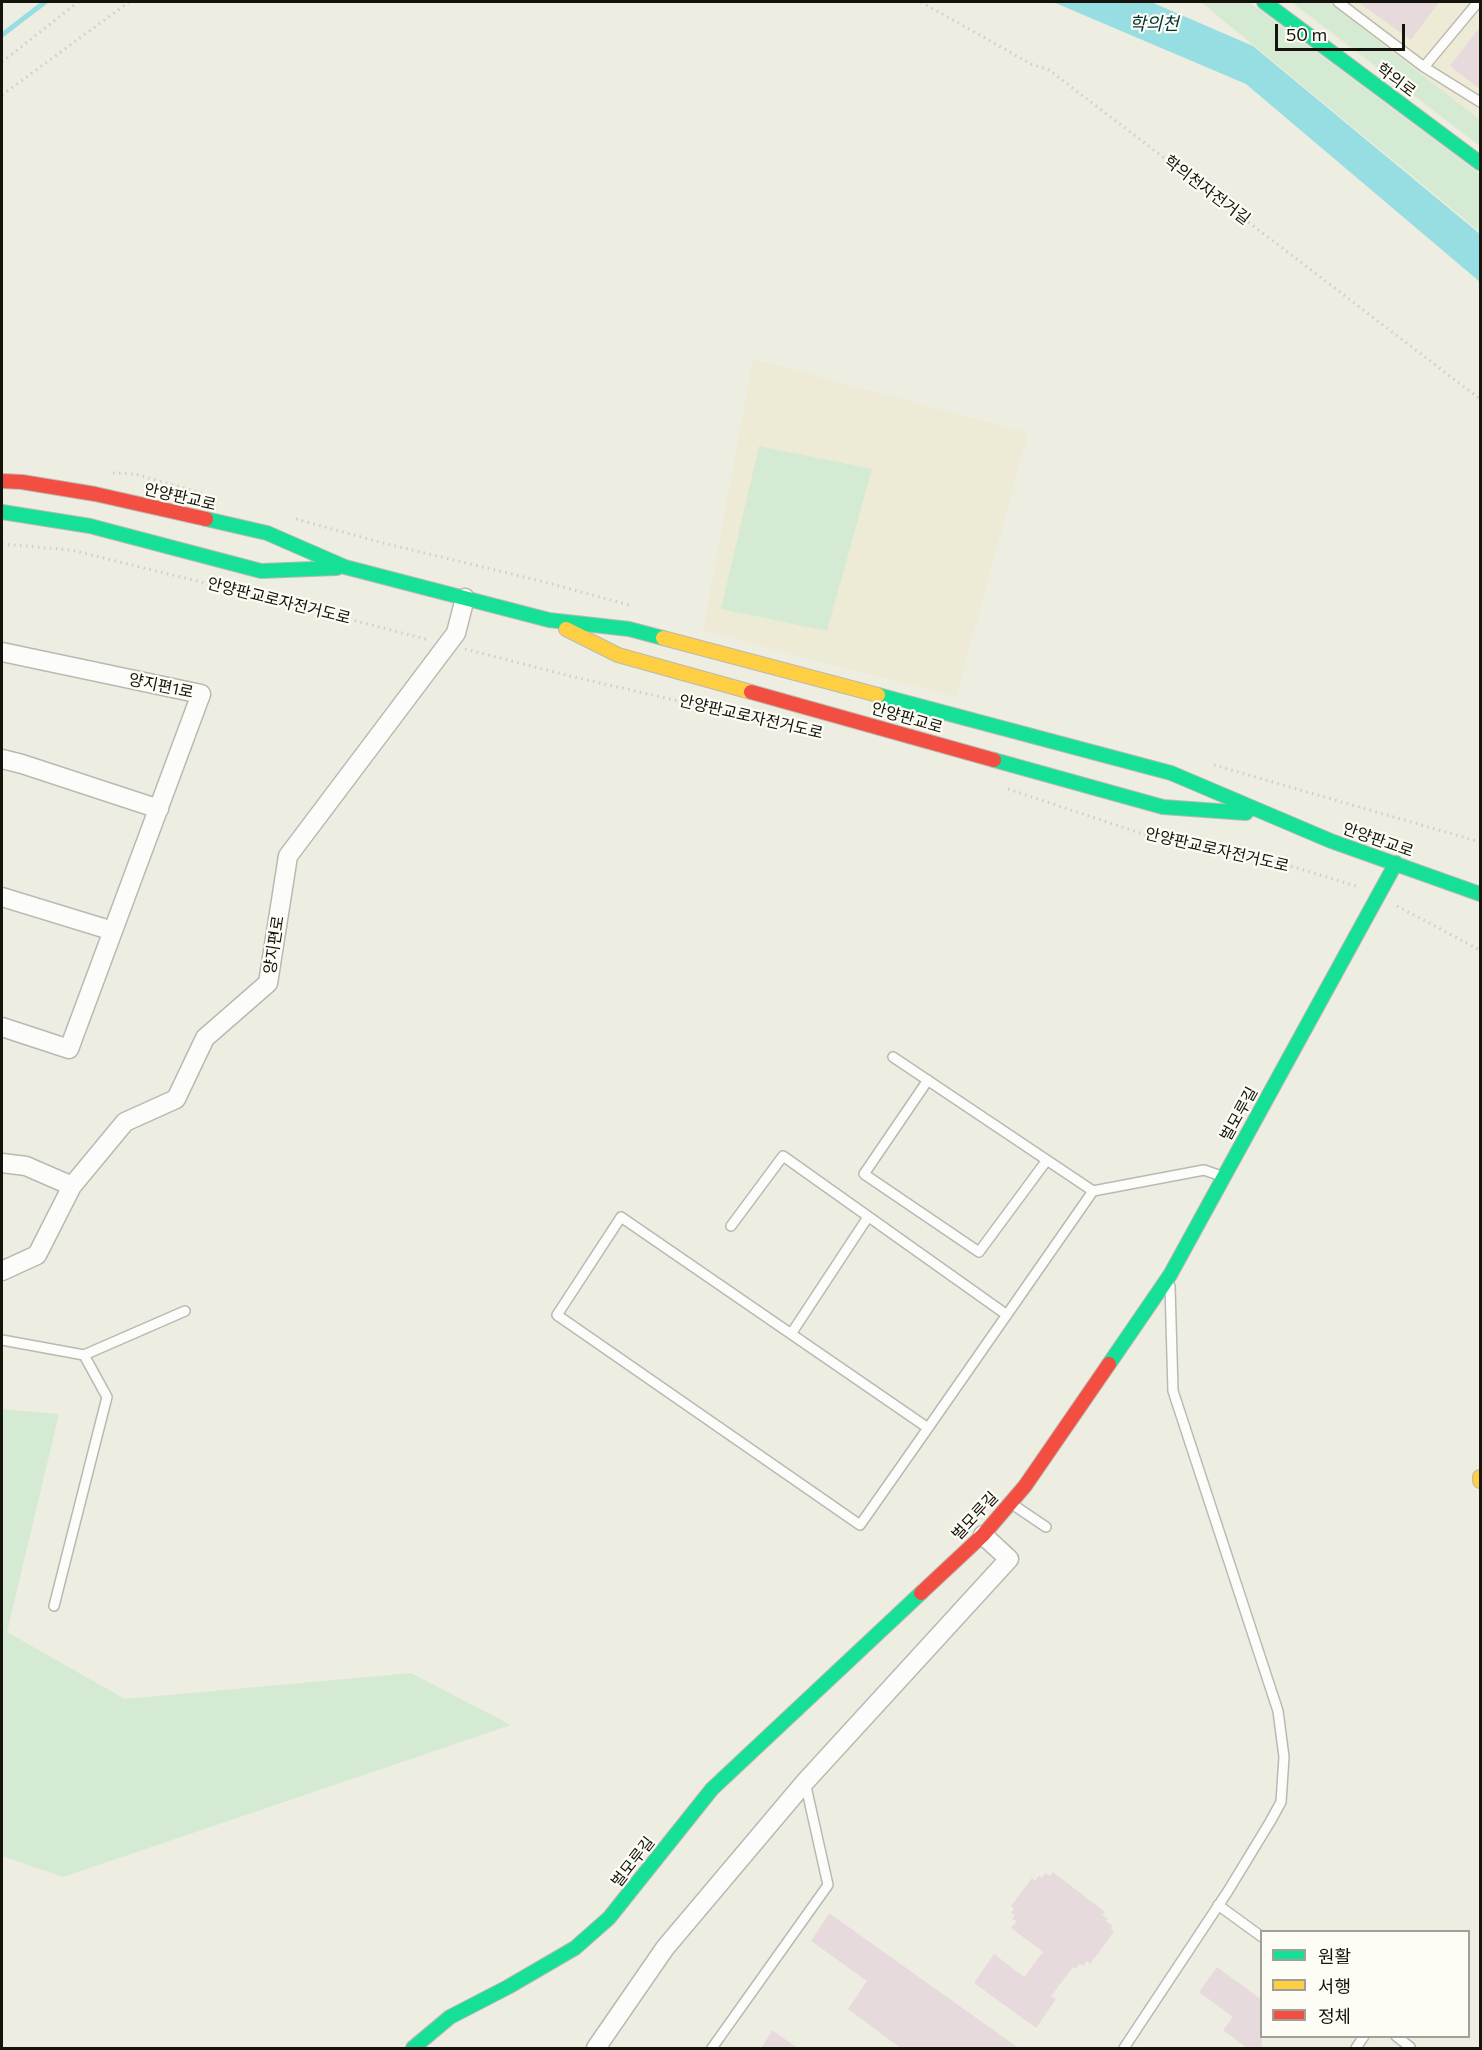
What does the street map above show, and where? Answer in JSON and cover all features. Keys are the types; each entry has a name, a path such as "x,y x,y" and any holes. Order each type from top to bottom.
{"main road":[{"name":"학의로","path":"1264,2 1480,163"},
{"name":"안양판교로","path":"2,481 95,494 267,533 345,567 549,620 629,629 1171,773 1331,841 1480,893"},
{"name":"안양판교로","path":"2,512 90,526 261,571 345,567"},
{"name":"안양판교로","path":"549,620 618,655 1163,807 1266,814"},
{"name":"벌모루길","path":"413,2049 450,2017 575,1948 609,1918 712,1789 983,1535 1025,1486 1170,1275 1396,863"}],"street":[{"name":"양지편로","path":"2,1271 37,1255 72,1186 125,1122 177,1099 205,1038 268,983 288,856 456,633 465,598"},
{"name":"양지편1로","path":"2,652 201,694 69,1049 2,1028"},
{"path":"2,759 159,809"},
{"path":"2,897 113,931"},
{"path":"2,1163 26,1166 72,1186"},
{"path":"596,2049 664,1948 805,1782 1009,1559 983,1535"}],"lane":[{"path":"1338,2 1424,67 1480,102"},
{"path":"1424,67 1478,2"},
{"path":"893,1057 1094,1191"},
{"path":"928,1080 864,1174 979,1252 1047,1160"},
{"path":"731,1226 783,1156 1007,1315"},
{"path":"928,1428 621,1217 557,1315 860,1525 928,1428 1007,1315 1094,1191 1204,1170 1223,1177"},
{"path":"791,1334 868,1217"},
{"path":"1124,2049 1218,1905 1281,1802 1284,1757 1278,1711 1173,1391 1170,1275"},
{"path":"2,1340 84,1355 185,1311"},
{"path":"54,1606 107,1397 84,1355"},
{"path":"1010,1502 1046,1527"},
{"path":"712,2049 828,1885 805,1782"},
{"path":"1218,1905 1260,1936"},
{"path":"1397,2038 1411,2048"}],"path":[{"path":"2,62 78,2"},
{"path":"2,95 129,2"},
{"name":"학의천자전거길","path":"921,2 1031,64 1049,70 1480,399"},
{"name":"안양판교로자전거도로","path":"2,544 71,550 295,604 574,676 749,717"},
{"name":"안양판교로자전거도로","path":"1002,787 1149,836 1274,861 1361,887 1480,950"}],"shaded area":[{"path":"1289,2 1480,2 1480,147"},
{"path":"753,359 1028,433 956,697 703,631"}],"green space":[{"path":"1201,2 1249,2 1480,174 1480,232"},
{"path":"1292,2 1328,2 1480,120 1480,146"},
{"path":"759,446 872,469 827,631 721,609"},
{"path":"2,1409 59,1414 7,1632 125,1699 411,1673 511,1725 63,1877 2,1856"}],"water":[{"name":"학의천","path":"1053,2 1151,2 1253,46 1480,234 1480,282 1246,84"}],"building":[{"path":"1358,2 1439,2 1411,40"},
{"path":"1480,27 1480,89 1450,66"},
{"path":"1053,1872 1105,1912 1102,1915 1113,1926 1111,1929 1114,1932 1090,1964 1087,1961 1076,1969 1073,1967 1051,1996 1056,1999 1036,2028 974,1983 994,1954 1024,1977 1043,1952 1011,1928 1017,1921 1012,1919 1015,1915 1011,1913 1014,1909 1011,1906 1032,1878 1035,1881 1039,1876 1042,1878 1045,1873 1050,1876"},
{"path":"829,1913 1020,2049 902,2049 848,2009 867,1981 811,1941"},
{"path":"1217,1967 1260,1999 1262,2049 1248,2049 1223,2030 1233,2017 1199,1992"},
{"path":"772,2030 799,2049 761,2049"}],"waterway":[{"path":"2,35 45,2"}],"traffic: fast":[{"path":"1264,2 1480,163"},
{"path":"2,512 90,526 261,571 337,568"},
{"path":"206,519 267,533 345,567 549,620 629,629 663,638"},
{"path":"878,695 1171,773 1331,841 1480,894"},
{"path":"994,760 1163,807 1246,813"},
{"path":"1109,1364 1170,1275 1396,863"},
{"path":"413,2048 450,2017 575,1948 609,1918 712,1789 921,1593"}],"traffic: slow":[{"path":"566,629 618,655 751,692"},
{"path":"663,638 878,695"}],"traffic: jam":[{"path":"2,481 95,494 206,519"},
{"path":"751,692 994,760"},
{"path":"921,1593 983,1535 1025,1486 1109,1364"}]}
